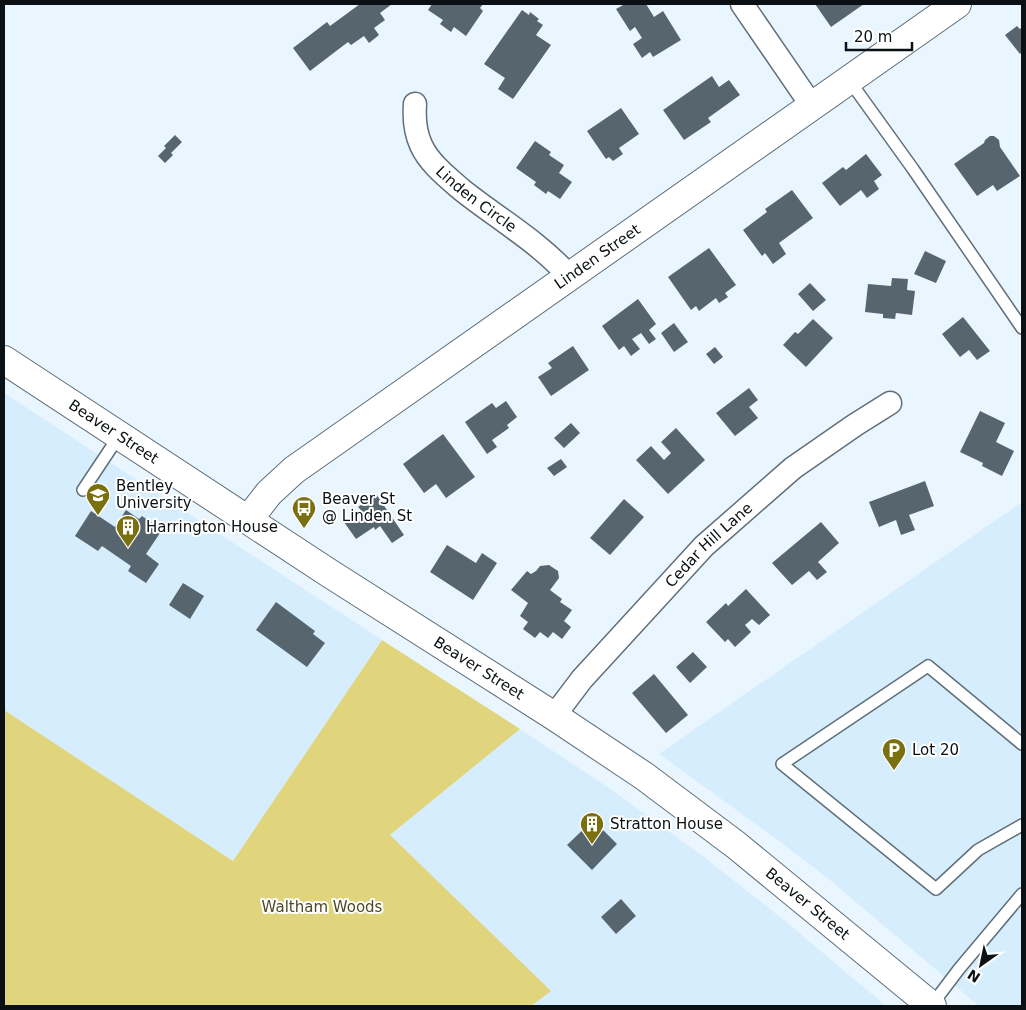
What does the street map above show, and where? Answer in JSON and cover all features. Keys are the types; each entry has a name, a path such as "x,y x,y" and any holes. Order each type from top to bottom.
{"main road":[{"name":"Linden Street","path":"248,520 269,493 294,470 957,4"},
{"name":"Beaver Street","path":"4,360 644,776 702,819 931,1006"}],"street":[{"path":"742,4 812,106"},
{"name":"Linden Circle","path":"415,104 416,132 421,146 430,160 471,197 556,261 569,276"},
{"name":"Cedar Hill Lane","path":"554,716 582,679 704,546 793,468 855,424 890,403"}],"lane":[{"path":"849,80 913,168 1022,328"},
{"path":"83,490 119,436"},
{"path":"1022,744 928,666 782,764 936,889 978,850 1022,825"},
{"path":"931,1006 959,969 1022,894"}],"shaded area":[{"name":"Bentley University","path":"4,393 382,640 233,861 4,710"},
{"path":"1022,502 1022,1006 979,1006 831,881 659,754"},
{"path":"520,729 612,790 704,857 785,921 886,1006 531,1006 550,991 390,835"}],"green space":[{"name":"Waltham Woods","path":"382,640 520,729 390,835 551,991 531,1006 4,1006 4,710 233,861"}],"building":[{"path":"360,4 392,4 380,13 385,20 374,28 379,35 369,43 364,36 351,45 348,42 310,71 293,48 327,22 330,26"},
{"path":"432,4 483,4 480,8 483,11 466,36 454,27 451,32 440,24 443,20 428,10"},
{"path":"625,4 646,4 654,17 663,11 681,40 653,57 650,52 642,58 633,44 642,38 635,27 630,31 616,9"},
{"path":"815,4 864,4 831,27"},
{"path":"522,10 529,15 530,12 539,19 537,21 543,25 536,35 551,45 513,99 498,89 505,78 484,64"},
{"path":"1017,26 1020,29 1022,27 1022,52 1020,54 1005,35"},
{"path":"712,76 719,87 729,80 740,95 708,118 711,122 684,140 663,110"},
{"path":"621,108 639,134 619,148 623,154 613,161 609,157 606,159 587,131"},
{"path":"175,135 182,142 171,153 173,155 165,163 158,156 166,148 164,146"},
{"path":"990,136 994,136 999,140 1000,147 1020,176 997,191 993,185 977,196 954,164 984,143"},
{"path":"535,141 551,152 549,155 564,165 559,173 572,182 560,199 548,191 546,194 534,185 536,182 516,168"},
{"path":"866,154 882,175 874,181 879,189 867,198 861,190 840,206 822,183 843,167 846,170"},
{"path":"792,190 813,218 779,243 786,254 773,264 765,253 762,256 743,230 767,212 765,209"},
{"path":"709,248 736,285 725,293 728,297 719,303 716,298 699,311 696,306 691,310 668,277"},
{"path":"925,251 946,261 936,283 914,274"},
{"path":"892,278 908,279 907,290 915,291 912,315 896,313 895,319 883,318 883,314 865,312 868,284 891,286"},
{"path":"810,283 826,300 813,311 798,294"},
{"path":"638,299 656,324 649,330 656,339 649,344 641,333 632,339 640,349 631,356 624,346 619,350 602,326"},
{"path":"963,317 990,351 977,360 969,350 960,357 942,334"},
{"path":"813,319 833,338 806,367 783,345 795,332 798,334"},
{"path":"674,323 688,342 674,352 661,333"},
{"path":"573,346 589,370 551,396 538,377 552,368 548,363"},
{"path":"715,347 723,357 714,364 706,354"},
{"path":"749,388 758,400 749,407 758,418 735,436 716,413"},
{"path":"506,401 517,417 507,425 509,428 492,440 497,447 487,454 465,422 492,403 496,408"},
{"path":"980,411 1005,423 996,442 1014,451 1002,476 982,466 983,463 960,452"},
{"path":"571,423 580,433 564,448 554,438"},
{"path":"676,428 705,460 668,494 636,460 651,446 664,460 671,453 661,442"},
{"path":"443,434 475,477 446,498 436,484 424,493 403,464"},
{"path":"561,459 567,467 554,476 547,468"},
{"path":"925,481 934,506 909,515 915,530 901,535 896,520 879,527 869,502"},
{"path":"376,494 404,535 392,543 380,526 375,530 374,527 356,539 344,522 361,510 358,507"},
{"path":"624,499 644,517 610,555 590,538"},
{"name":"Harrington House","path":"126,510 139,519 142,516 162,530 146,554 159,564 146,583 128,571 131,566 102,546 98,551 75,536 91,511 115,527"},
{"path":"821,522 839,543 818,562 827,572 817,580 809,571 792,585 772,563"},
{"path":"447,545 476,563 482,553 497,563 473,600 430,572"},
{"path":"549,565 558,571 559,578 550,590 562,599 560,602 572,610 564,621 571,627 562,639 553,632 548,638 540,632 535,638 523,629 528,622 520,616 528,603 511,590 527,571 531,574 540,566"},
{"path":"183,583 204,596 190,619 169,605"},
{"path":"746,589 770,615 759,625 752,619 745,625 751,632 735,647 728,639 725,642 706,622 726,603 728,606"},
{"path":"276,602 315,631 313,634 325,643 307,667 256,630"},
{"path":"693,652 707,667 690,683 676,667"},
{"path":"654,674 688,715 666,733 632,693"},
{"name":"Stratton House","path":"593,820 617,844 592,870 567,845"},
{"path":"621,899 636,916 616,934 601,917"}],"place":[{"name":"Bentley University","path":"98,516"},
{"name":"Beaver St @ Linden St","path":"304,529"},
{"name":"Harrington House","path":"128,548"},
{"name":"Lot 20","path":"894,771"},
{"name":"Stratton House","path":"592,845"}]}
